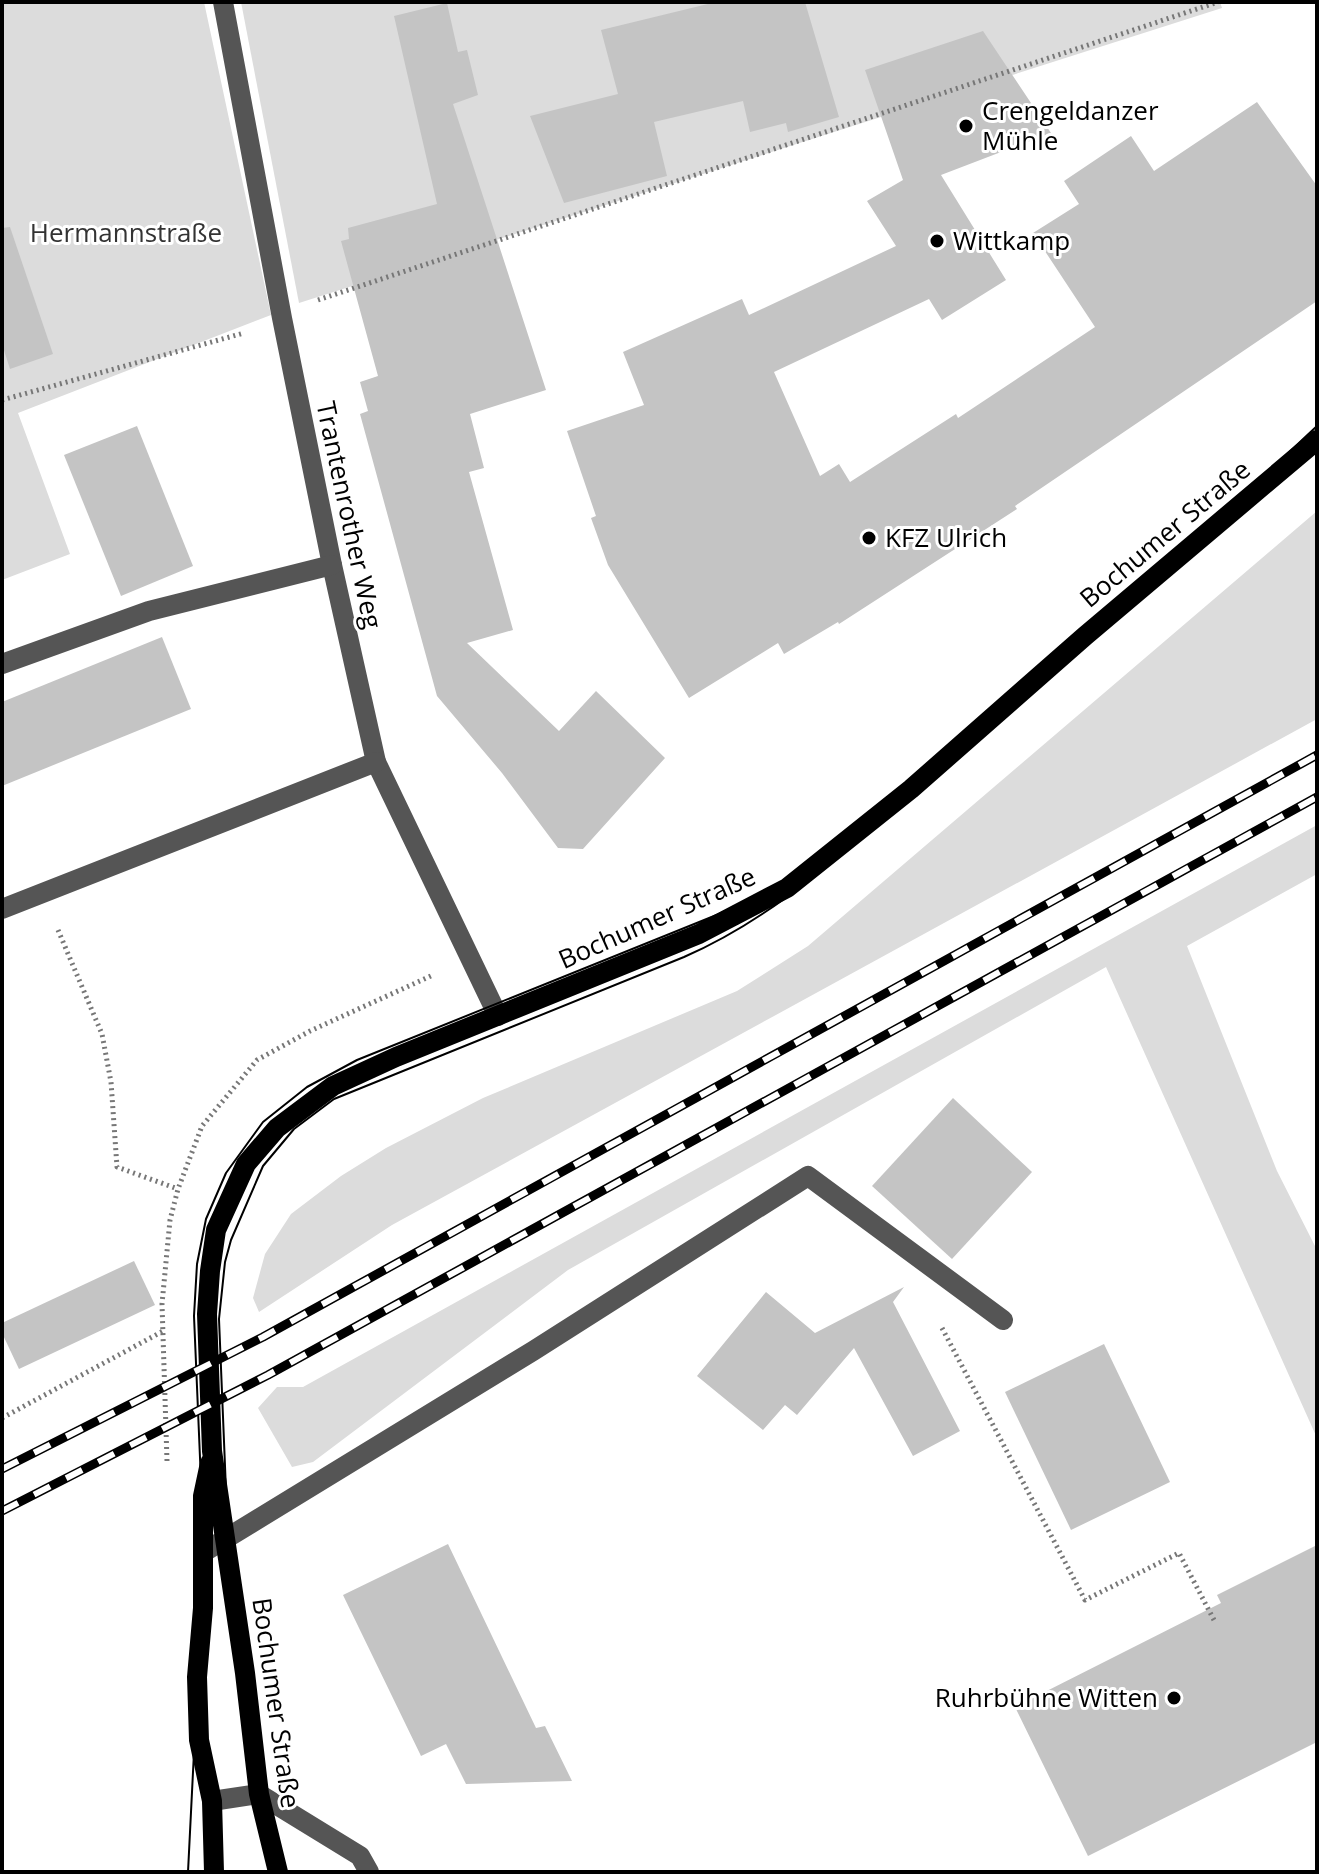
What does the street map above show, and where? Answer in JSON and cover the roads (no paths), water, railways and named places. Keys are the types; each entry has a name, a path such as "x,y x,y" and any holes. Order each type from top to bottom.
{"main road":[{"name":"Bochumer Straße","path":"278,1872 259,1794 227,1540 212,1451 207,1314 216,1230 246,1164 277,1128 333,1086 396,1057 699,934 787,888 911,789 1085,636 1317,440"},
{"name":"Bochumer Straße","path":"212,1451 203,1496 203,1608 197,1677 199,1740 212,1801 214,1872"}],"street":[{"name":"Trantenrother Weg","path":"223,2 282,318 376,762 498,1016"},
{"path":"2,664 149,611 332,565"},
{"path":"2,909 376,762"},
{"path":"204,1552 533,1351 808,1176 1003,1320"},
{"path":"212,1801 259,1794 360,1856 369,1872"}],"tram line":[{"path":"278,1872 245,1730 232,1637 219,1319 225,1262 231,1240 263,1166 294,1129 334,1099 684,957 766,912 804,885 876,824 979,729 1176,558 1317,426"},
{"path":"188,1872 204,1552 194,1316 197,1264 206,1219 226,1173 263,1122 307,1087 357,1060 719,914 765,892 819,859"}],"railway":[{"path":"2,1469 263,1337 1317,755"},
{"path":"2,1511 268,1375 1317,797"}],"place":[{"name":"Crengeldanzer Mühle","path":"966,126"},
{"name":"Wittkamp","path":"937,241"},
{"name":"KFZ Ulrich","path":"869,538"},
{"name":"Ruhrbühne Witten","path":"1174,1698"}],"park label":[{"name":"Hermannstraße","path":"126,233"}]}
